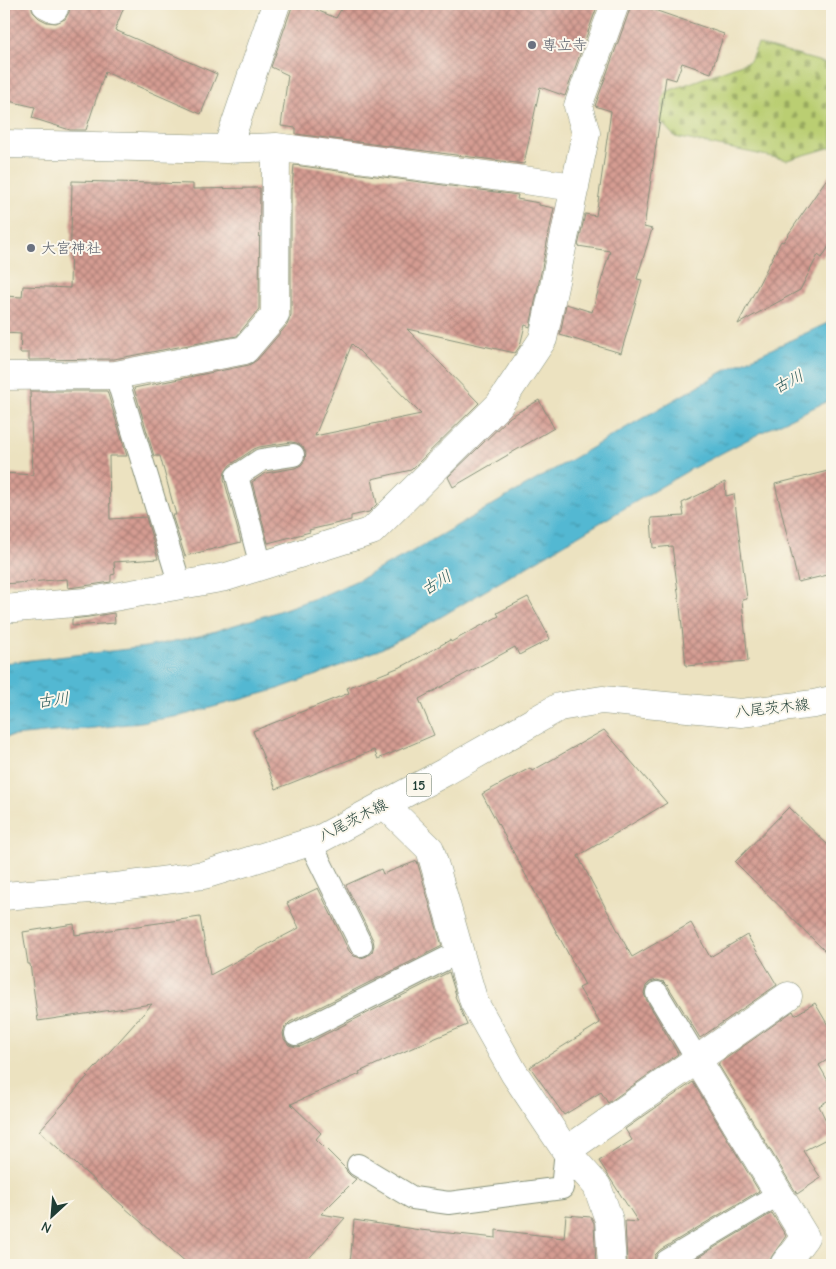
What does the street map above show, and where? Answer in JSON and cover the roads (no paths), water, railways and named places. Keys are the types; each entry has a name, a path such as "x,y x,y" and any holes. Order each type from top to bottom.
{"street":[{"path":"46,4 54,8 56,4"},
{"path":"227,149 276,4"},
{"path":"4,609 86,602 226,577 372,531 499,405 543,339 586,133 578,106 615,4"},
{"path":"4,144 227,149 276,147 575,187"},
{"path":"4,376 116,375 245,350 275,315 276,147"},
{"name":"八尾茨木線","path":"4,896 115,887 204,875 320,839 445,772 559,707 602,700 741,713 832,700"},
{"path":"384,804 430,849 474,1002 514,1073 566,1151 597,1186 609,1220 612,1265"},
{"path":"566,1151 788,996"},
{"path":"697,1060 805,1237 784,1265"}],"lane":[{"path":"116,375 180,585"},
{"path":"261,566 237,476 261,460 294,455"},
{"path":"310,842 361,945"},
{"path":"296,1034 460,952"},
{"path":"657,993 697,1060"},
{"path":"358,1164 413,1198 449,1203 562,1188 566,1151"},
{"path":"667,1261 779,1194"}],"water":[{"name":"古川","path":"832,321 832,399 772,427 691,469 439,618 383,648 275,690 181,716 114,726 4,737 4,663 146,647 199,636 324,595 360,579 413,551 724,371"}],"place":[{"name":"専立寺","path":"532,45"},
{"name":"大宮神社","path":"31,248"}]}
